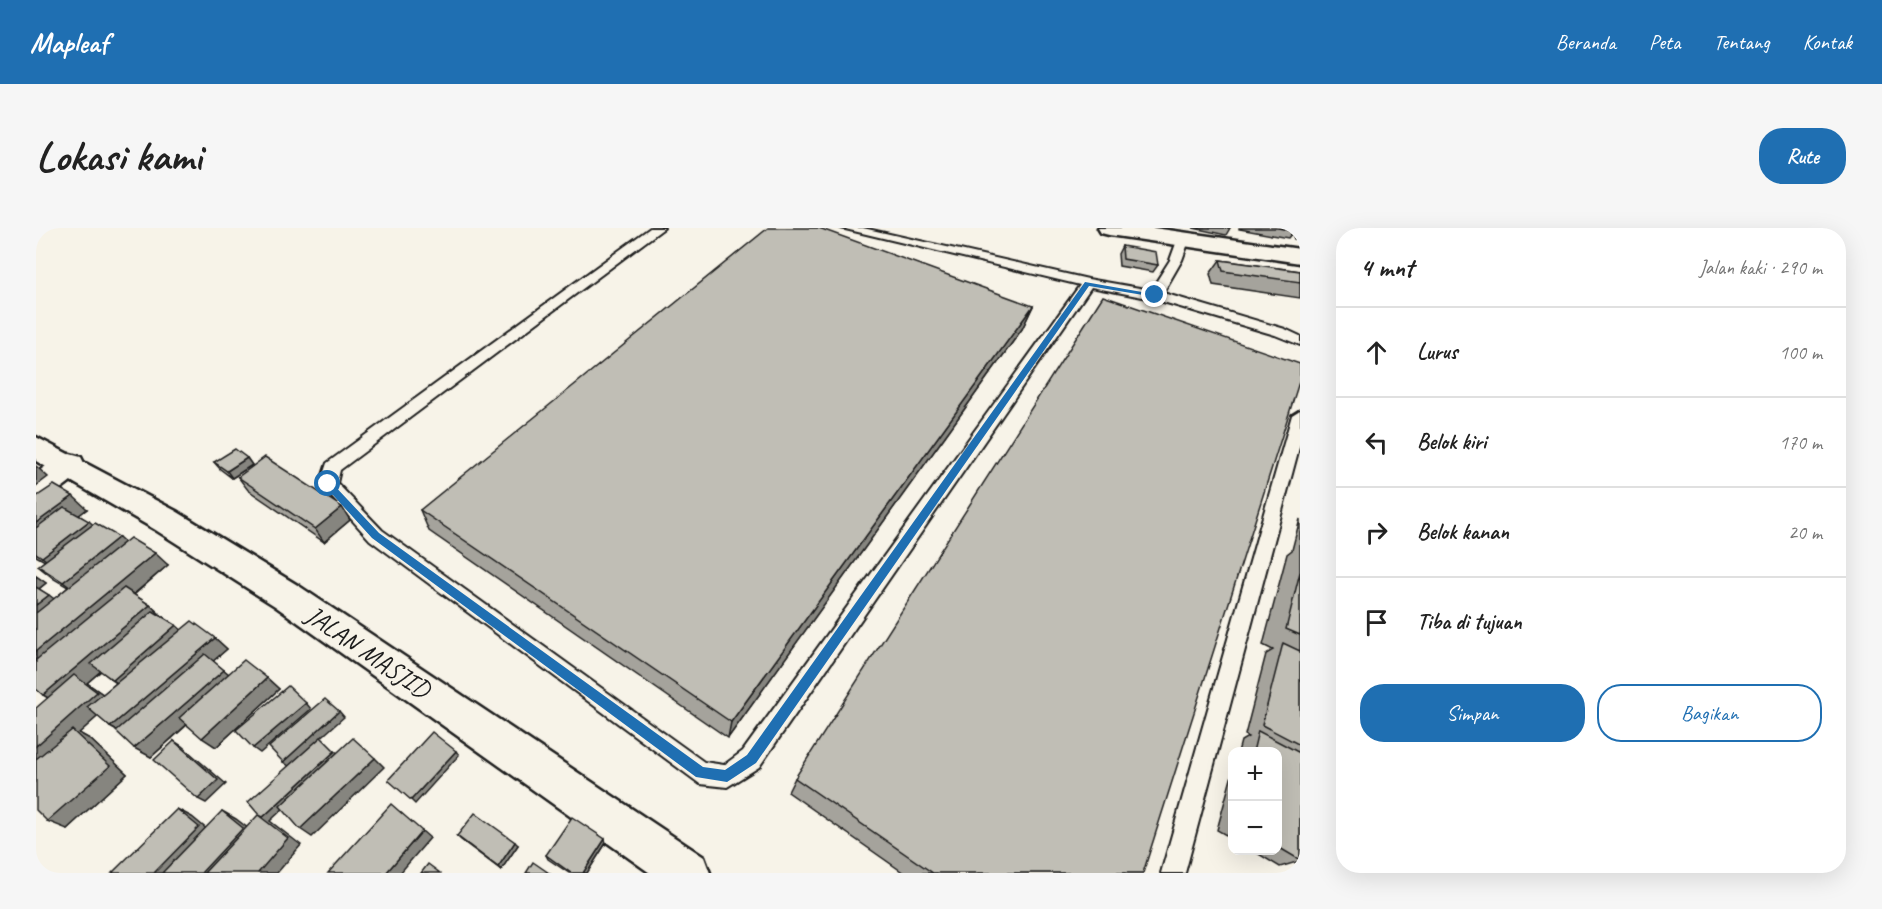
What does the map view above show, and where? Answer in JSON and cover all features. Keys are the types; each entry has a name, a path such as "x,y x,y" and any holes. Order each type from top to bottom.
{"street":[{"path":"1110,228 1300,256"},
{"name":"JALAN MASJID","path":"36,448 165,520 287,596 688,873"},
{"path":"36,489 70,465"}],"lane":[{"path":"658,228 333,468 328,484 376,536 700,773 727,776 752,759 1088,284"},
{"path":"847,228 1088,284 1155,295 1280,332 1300,341"},
{"path":"1155,295 1176,260 1184,238"},
{"path":"1173,873 1300,415"}],"building":[{"path":"768,228 819,228 1033,306 731,722 420,510"},
{"path":"1122,246 1156,252 1158,265 1123,259"},
{"path":"1220,260 1300,271 1300,282 1223,271"},
{"path":"1103,296 1300,364 1300,379 1143,873 933,873 795,778"},
{"path":"235,449 247,458 227,471 214,462"},
{"path":"265,457 342,507 315,529 238,477"},
{"path":"54,485 73,496 36,523 36,497"},
{"path":"64,507 89,521 42,557 36,553 36,528"},
{"path":"95,523 119,537 63,582 38,566"},
{"path":"130,538 155,553 36,651 36,613"},
{"path":"1300,572 1300,635 1286,629"},
{"path":"36,587 49,595 36,605"},
{"path":"124,588 150,605 43,695 36,689 36,660"},
{"path":"153,611 176,625 113,680 91,664"},
{"path":"192,621 215,638 110,727 87,707"},
{"path":"1283,643 1300,651 1300,745 1262,725"},
{"path":"205,654 224,670 134,748 116,731"},
{"path":"244,660 267,678 202,738 179,718"},
{"path":"74,675 97,692 36,746 36,708"},
{"path":"288,686 306,703 253,748 236,730"},
{"path":"325,699 339,711 283,762 269,747"},
{"path":"72,730 110,766 47,821 36,810 36,759"},
{"path":"1258,731 1300,753 1300,860 1282,849 1282,747 1254,747"},
{"path":"432,732 456,751 411,800 388,780"},
{"path":"321,737 335,751 263,817 259,815 248,802"},
{"path":"353,738 375,758 300,829 280,806"},
{"path":"174,741 218,780 198,799 154,760"},
{"path":"391,804 422,831 386,873 328,873"},
{"path":"177,809 199,827 154,873 112,873"},
{"path":"222,811 243,828 201,873 162,873"},
{"path":"475,813 515,842 498,867 457,836"},
{"path":"258,815 288,838 258,873 204,873"},
{"path":"572,817 605,839 583,873 571,873 546,855"},
{"path":"533,862 549,873 526,873"},
{"path":"428,864 440,873 421,873"}],"route":[{"path":"328,484 376,536 700,773 727,776 752,759 1088,284 1155,295"}]}
